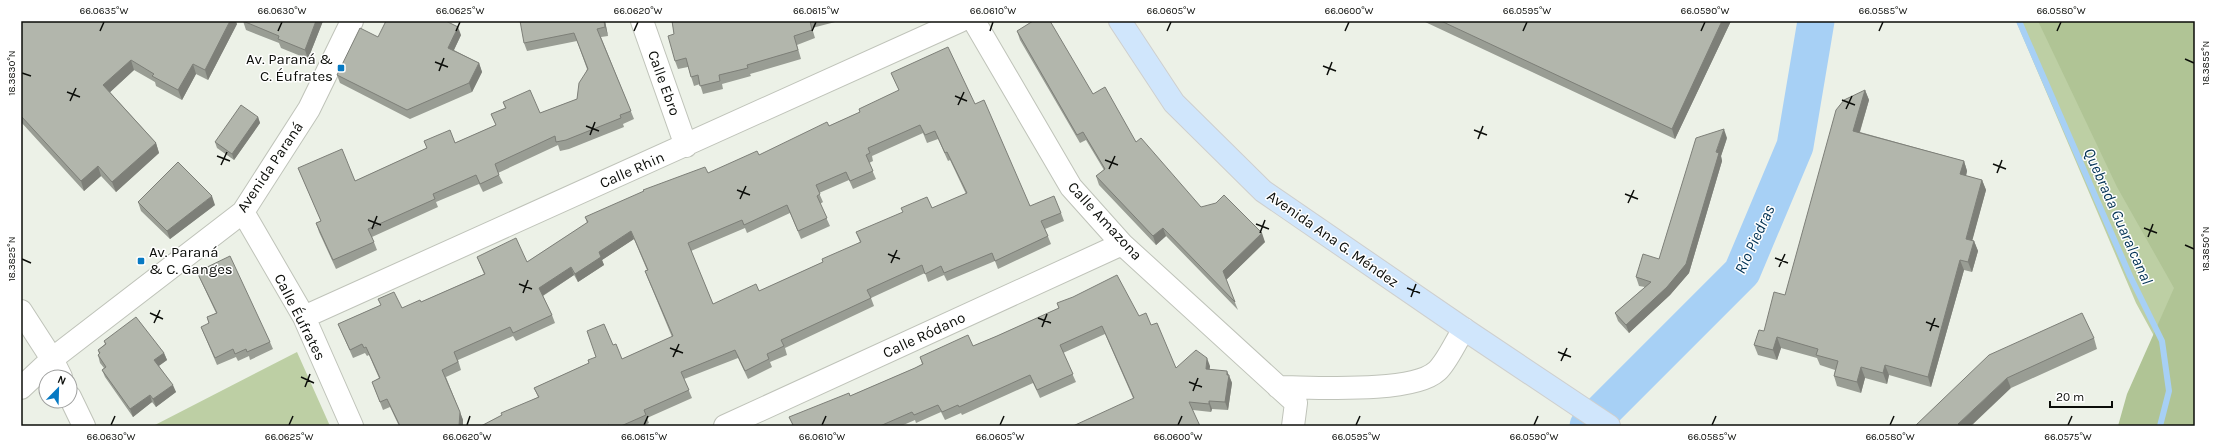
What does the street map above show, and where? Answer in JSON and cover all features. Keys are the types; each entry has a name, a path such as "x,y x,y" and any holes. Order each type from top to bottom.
{"main road":[{"name":"Avenida Ana G. Méndez","path":"1120,21 1174,103 1263,191 1464,329 1609,426"}],"street":[{"name":"Avenida Paraná","path":"21,388 57,368 243,212 309,109 352,21"},
{"name":"Calle Ebro","path":"642,21 686,146"},
{"name":"Calle Rhin","path":"304,317 686,146 960,21"},
{"name":"Calle Amazona","path":"974,21 1071,187 1122,244 1296,404 1293,426"},
{"name":"Calle Éufrates","path":"243,212 304,317 352,426"},
{"name":"Calle Ródano","path":"725,426 1122,244"},
{"path":"21,311 57,368"},
{"path":"1278,387 1364,388 1419,381 1437,371 1464,329"},
{"path":"76,409 84,426"}],"green space":[{"path":"2016,21 2195,21 2195,411 2136,303"},
{"path":"2038,21 2195,21 2195,426 2118,426 2127,394 2174,288 2117,187"},
{"path":"297,352 330,426 153,426"}],"building":[{"path":"21,21 230,21 205,70 193,64 178,90 152,76 154,74 131,60 103,85 156,143 112,182 98,166 81,181 21,116"},
{"path":"243,21 316,21 305,50 278,39 279,36"},
{"path":"386,21 446,21 458,27 448,48 479,63 469,83 407,110 337,75 360,28 378,37"},
{"path":"520,21 604,21 605,27 597,29 631,111 620,115 621,118 566,140 556,142 555,136 495,164 499,175 480,184 476,175 433,194 435,199 368,229 374,242 333,260 316,223 321,221 298,168 342,149 355,181 427,148 424,141 450,130 455,143 496,125 491,114 506,108 503,102 530,90 540,113 577,99 579,83 588,69 574,33 524,43"},
{"path":"672,21 810,21 812,30 794,36 798,50 747,65 748,68 719,75 720,81 700,86 698,75 691,77 686,58 675,61 668,36 674,34"},
{"path":"1033,21 1050,21 1093,94 1105,87 1136,142 1141,138 1201,207 1216,203 1224,195 1262,233 1223,271 1235,302 1163,228 1153,236 1096,176 1105,169 1083,132 1077,135 1017,31"},
{"path":"1441,21 1722,21 1672,129"},
{"path":"948,47 975,104 984,100 1030,206 1054,196 1061,213 1041,221 1048,236 995,261 992,253 944,273 941,266 925,274 922,265 867,290 871,298 781,340 784,346 767,354 769,359 745,371 735,350 681,372 689,390 644,410 646,415 621,426 481,426 502,415 501,413 539,397 534,388 589,363 588,360 596,357 587,331 604,324 613,345 616,344 622,359 673,336 645,271 648,270 631,231 599,252 601,257 575,274 571,267 539,288 552,315 513,333 510,327 454,352 458,362 442,370 460,412 459,426 400,426 387,399 380,402 372,382 380,378 366,347 364,348 362,344 350,350 338,324 381,305 378,299 394,292 402,308 420,300 421,302 485,274 477,257 516,238 527,262 588,222 585,217 644,191 643,190 705,167 708,173 757,151 759,155 827,122 829,126 860,112 859,109 899,90 891,73","holes":["920,125 925,135 935,131 945,153 947,152 967,193 932,208 927,197 901,208 903,212 856,232 861,242 822,259 823,262 759,291 756,284 713,304 688,243 742,220 744,225 787,205 798,231 827,218 817,196 820,194 816,185 846,172 850,181 873,171 866,155 870,153 868,148"]},
{"path":"1865,90 1853,131 1964,161 1960,174 1982,180 1966,239 1974,241 1968,262 1960,260 1928,377 1885,365 1883,373 1861,367 1857,382 1834,376 1838,361 1816,355 1818,349 1777,337 1773,350 1754,345 1759,330 1764,331 1774,292 1785,295 1836,110 1844,100"},
{"path":"241,105 258,117 232,154 215,142"},
{"path":"1724,129 1716,152 1719,153 1686,264 1667,287 1626,325 1615,313 1651,282 1636,277 1643,254 1659,259 1696,138"},
{"path":"178,162 212,196 167,231 138,202"},
{"path":"230,256 270,342 247,352 246,349 235,354 233,349 215,358 201,327 209,323 207,317 217,313 197,272"},
{"path":"1117,275 1139,316 1146,313 1151,325 1157,323 1176,368 1196,350 1207,358 1206,369 1227,371 1227,375 1229,375 1225,402 1209,401 1209,404 1189,402 1200,426 1073,426 1134,398 1102,326 1060,345 1073,374 1037,390 1030,375 959,407 958,405 942,412 938,405 914,415 912,412 880,426 790,426 793,425 789,417 849,393 850,396 915,368 923,364 920,357 968,335 973,346 997,336 1059,308 1057,303 1073,297"},
{"path":"2082,313 2094,338 2007,378 1958,424 1960,426 1915,426 1989,355"},
{"path":"136,317 164,353 154,360 173,385 153,399 150,395 130,409 102,370 106,367 98,355 100,353 98,350 106,344 104,341"}],"waterway":[{"name":"Río Piedras","path":"1588,426 1742,272 1795,146 1816,21"},
{"name":"Quebrada Guaralcanal","path":"2019,21 2130,276 2162,341 2169,391 2160,426"}],"place":[{"name":"Av. Paraná & C. Éufrates","path":"341,68"},
{"name":"Av. Paraná & C. Ganges","path":"141,261"}]}
